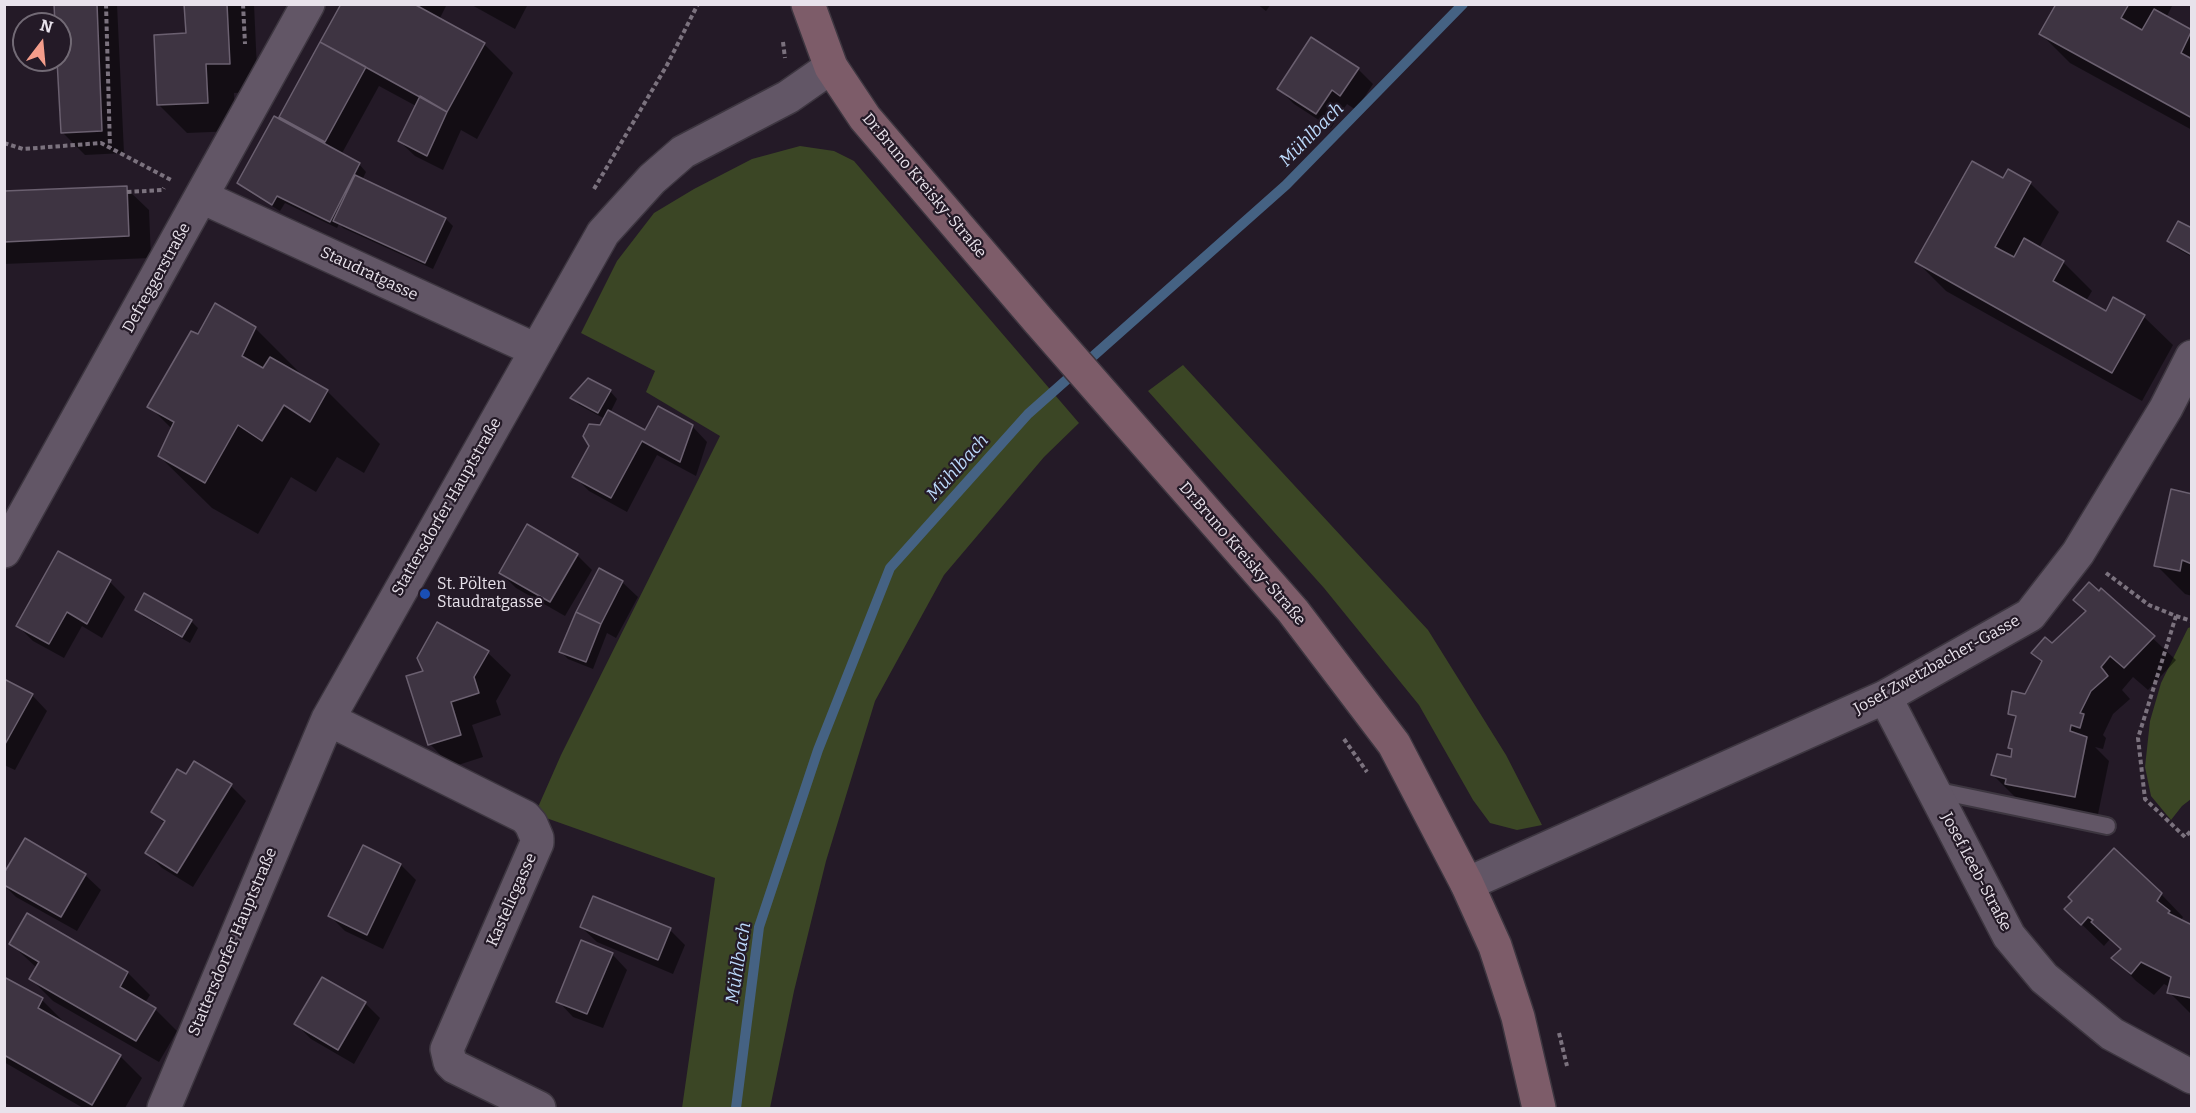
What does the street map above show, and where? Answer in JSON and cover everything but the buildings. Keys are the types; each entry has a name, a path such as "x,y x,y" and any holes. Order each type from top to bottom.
{"main road":[{"path":"808,4 831,67"},
{"name":"Dr.Bruno Kreisky-Straße","path":"831,67 865,118 1097,388 1293,611 1394,744 1467,884 1495,946 1518,1017 1539,1108"}],"street":[{"name":"Defreggerstraße","path":"4,551 308,4"},
{"name":"Stattersdorfer Hauptstraße","path":"164,1108 328,719 603,233 652,179 683,152 788,97 831,67"},
{"name":"Staudratgasse","path":"202,197 536,350"},
{"name":"Josef Zwetzbacher-Gasse","path":"1467,884 1886,698 2030,615 2078,553 2166,408 2192,357"},
{"name":"Josef Leeb-Straße","path":"1886,698 2009,936 2044,978 2112,1034 2192,1077"},
{"name":"Kastelicgasse","path":"328,719 525,817 531,824 537,843 447,1049 450,1062 455,1066 539,1108"}],"lane":[{"path":"1933,790 2107,826"}],"path":[{"path":"106,4 110,148"},
{"path":"243,4 245,47"},
{"path":"590,196 667,65 698,4"},
{"path":"4,143 23,149 101,143 202,197"},
{"path":"127,192 163,190 169,179"},
{"path":"2078,553 2149,605 2192,621"},
{"path":"2176,616 2138,738 2145,798 2185,837 2192,830"},
{"path":"1340,734 1372,779"}],"green space":[{"path":"800,146 834,151 854,161 1079,423 1044,457 944,575 875,701 826,861 794,991 770,1108 682,1108 715,878 535,814 561,755 720,436 646,392 655,371 581,333 617,261 654,213 752,159"},
{"path":"1183,365 1428,630 1506,755 1542,825 1517,830 1490,823 1473,800 1419,705 1324,588 1148,391"},
{"path":"2191,627 2191,799 2171,820 2151,796 2145,767 2150,721 2161,683 2188,628"}],"waterway":[{"name":"Mühlbach","path":"736,1108 759,927 818,750 890,568 1028,414 1286,185 1463,4"}],"place":[{"name":"St. Pölten Staudratgasse","path":"425,594"}]}
